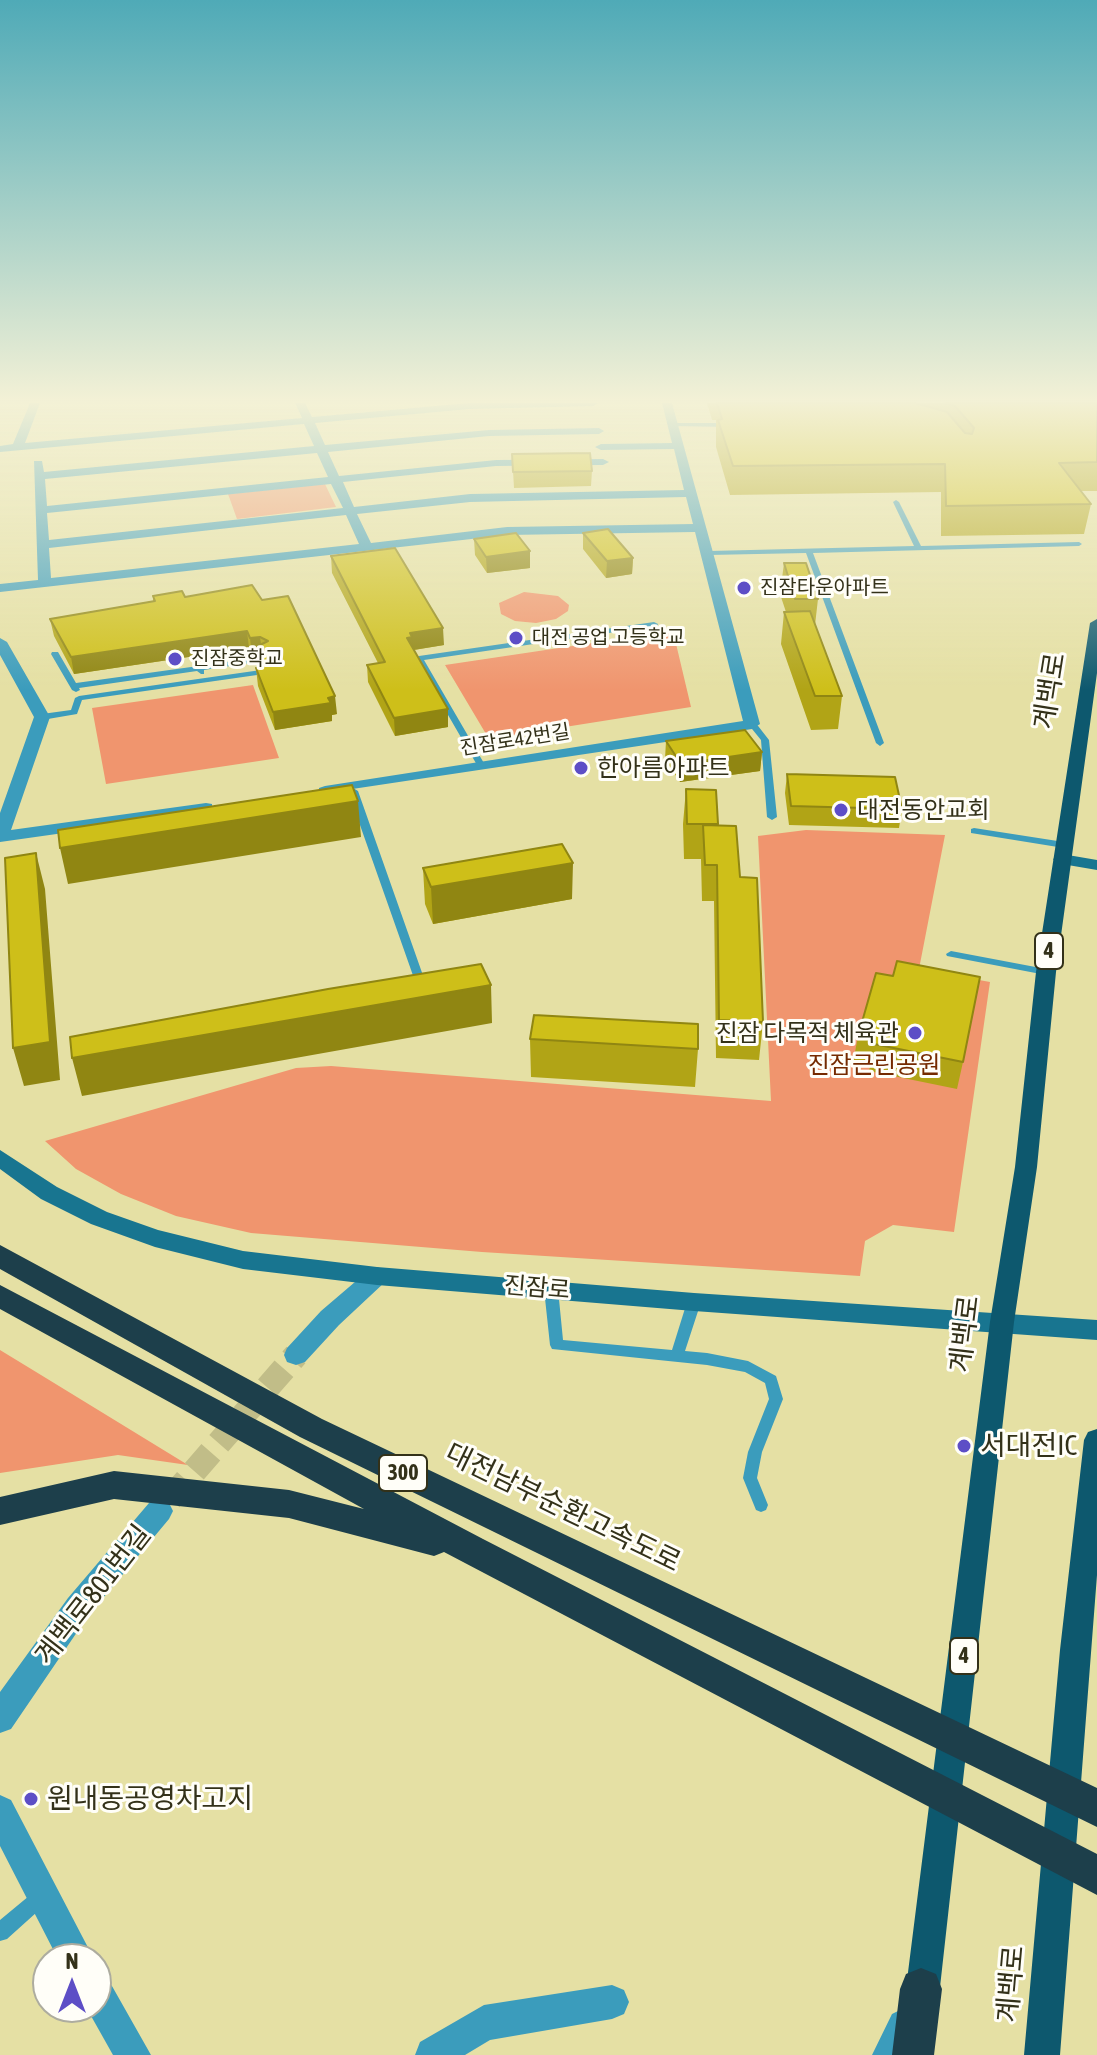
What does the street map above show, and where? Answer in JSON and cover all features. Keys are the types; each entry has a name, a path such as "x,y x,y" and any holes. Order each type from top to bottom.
{"highway":[{"name":"대전남부순환고속도로","path":"2,1257 311,1428 1097,1808"},
{"path":"0,1296 471,1550 1097,1875"},
{"path":"0,1511 114,1485 289,1504 471,1550"},
{"path":"913,2055 921,1989"}],"main road":[{"name":"계백로","path":"931,2055 921,1989 957,1719 1002,1322 1026,1167 1046,972 1097,623"},
{"name":"계백로","path":"1042,2055 1075,1650 1097,1440"}],"street":[{"path":"41,499 45,583"},
{"path":"42,510 147,499"},
{"path":"343,499 366,546"},
{"path":"42,545 471,499"},
{"path":"693,499 752,724"},
{"path":"0,588 507,531 700,528"},
{"path":"0,642 42,717 0,837 229,804"},
{"name":"진잠로42번길","path":"305,793 752,724"},
{"path":"1063,852 1097,865"},
{"name":"진잠로","path":"0,1158 49,1193 99,1218 155,1238 243,1260 377,1276 694,1302 1097,1330"},
{"path":"296,1355 330,1318 377,1276"},
{"name":"계백로801번길","path":"0,1718 78,1607 159,1511"},
{"path":"0,1811 68,1943"},
{"path":"890,2055 921,1989"},
{"path":"433,2055 484,2023 612,2002"},
{"path":"112,2019 133,2055"}],"lane":[{"path":"896,502 918,547"},
{"path":"709,553 1079,544"},
{"path":"809,552 880,743"},
{"path":"481,765 419,658 654,624"},
{"path":"42,717 74,712 79,698 55,654"},
{"path":"74,686 263,659"},
{"path":"200,668 204,680"},
{"path":"79,698 261,672"},
{"path":"752,724 765,740 772,817"},
{"path":"351,787 423,983 407,986"},
{"path":"974,831 1063,852"},
{"path":"951,954 1046,972"},
{"path":"551,1289 557,1345 677,1356 748,1367 771,1380 776,1399 755,1452 750,1478 761,1505"},
{"path":"677,1356 694,1302"},
{"path":"0,1932 42,1897"}],"green space":[{"path":"230,499 332,499 336,507 237,519"},
{"path":"524,592 558,596 569,605 568,611 556,619 536,623 515,621 501,614 499,603"},
{"path":"673,631 691,707 489,739 445,665"},
{"path":"253,685 279,758 106,784 92,708"},
{"name":"진잠근린공원","path":"806,830 945,835 919,969 990,982 954,1232 893,1225 865,1241 860,1276 482,1252 251,1233 176,1216 121,1194 76,1169 45,1141 296,1068 331,1066 771,1101 758,836"},
{"path":"0,1350 188,1465 118,1455 0,1473"}],"building":[{"path":"946,499 1087,499 1091,504 946,506"},
{"path":"608,529 633,558 607,561 583,533"},
{"path":"516,533 530,551 486,557 474,539"},
{"path":"395,548 443,628 410,633 412,637 407,638 448,709 394,718 367,665 385,662 331,556"},
{"path":"784,563 806,563 818,599 795,599"},
{"path":"252,585 262,600 288,596 335,696 328,698 331,703 273,712 256,668 263,667 260,660 266,654 254,648 268,641 260,637 250,638 247,631 71,657 50,619 155,601 153,596 182,591 185,597"},
{"path":"810,611 842,696 815,696 784,612"},
{"path":"745,730 762,752 681,764 666,741"},
{"path":"787,774 895,777 902,809 791,806"},
{"path":"352,785 358,801 60,848 58,830"},
{"path":"686,789 716,790 718,824 687,824"},
{"path":"703,825 736,826 740,877 757,878 763,1022 719,1020 717,865 705,865"},
{"path":"562,844 573,863 431,887 423,868"},
{"path":"36,853 50,1042 13,1048 5,858"},
{"name":"진잠 다목적 체육관","path":"897,961 980,977 963,1062 874,1044 875,1039 858,1036 876,973 893,976"},
{"path":"481,964 491,985 72,1058 70,1037"},
{"path":"534,1015 698,1024 698,1049 530,1039"}],"tunnel":[{"path":"170,1499 296,1355"}],"place":[{"name":"진잠타운아파트","path":"744,588"},
{"name":"대전 공업 고등학교","path":"516,638"},
{"name":"진잠중학교","path":"175,659"},
{"name":"한아름아파트","path":"581,768"},
{"name":"대전동안교회","path":"841,810"},
{"name":"진잠 다목적 체육관","path":"915,1033"},
{"name":"서대전IC","path":"964,1446"},
{"name":"원내동공영차고지","path":"31,1799"}]}
